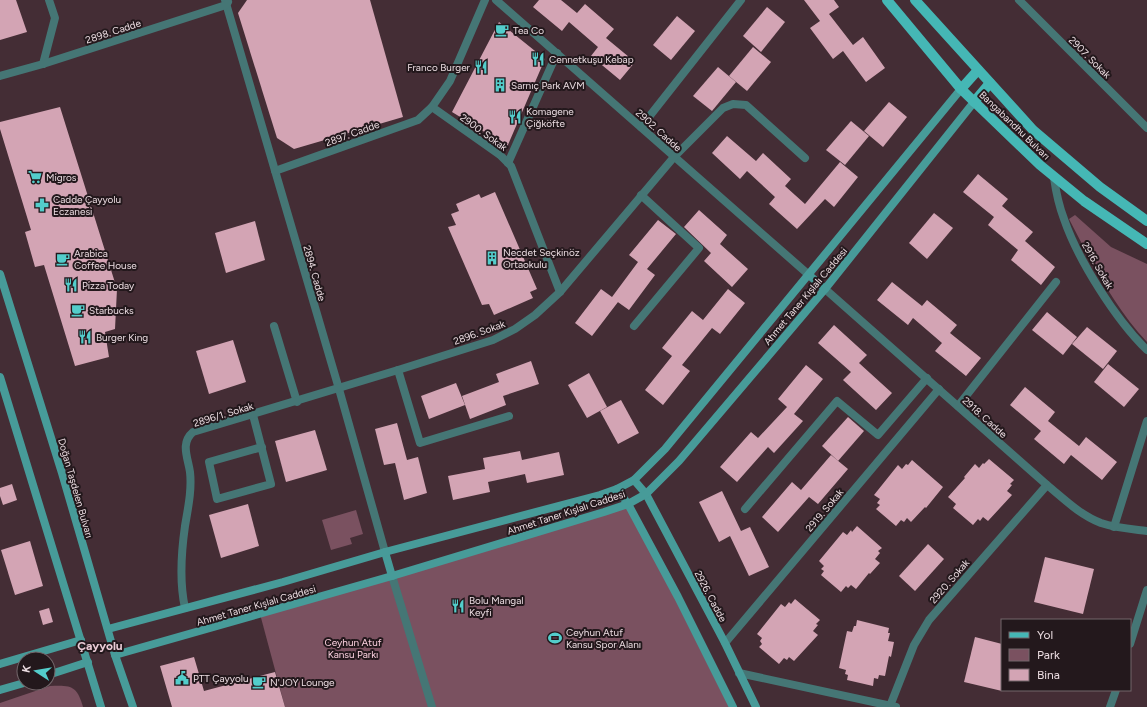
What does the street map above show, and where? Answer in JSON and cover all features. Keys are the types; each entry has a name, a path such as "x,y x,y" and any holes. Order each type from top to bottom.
{"main road":[{"name":"Bangabandhu Bulvarı","path":"887,0 974,102 1054,178 1084,201 1147,244"},
{"name":"Bangabandhu Bulvarı","path":"915,0 1023,120 1043,139 1100,187 1147,221"},
{"path":"962,89 978,70"},
{"path":"974,102 990,83"}],"street":[{"path":"43,64 55,18 49,0"},
{"path":"432,107 450,81 485,0"},
{"name":"2902. Cadde","path":"496,0 808,275"},
{"path":"641,127 741,0"},
{"name":"2907. Sokak","path":"1019,0 1147,128"},
{"name":"2898. Cadde","path":"0,76 43,64 227,2"},
{"name":"2894. Cadde","path":"227,2 385,552"},
{"path":"508,163 557,53"},
{"name":"Ahmet Taner Kışlalı Caddesi","path":"108,629 283,582 385,552 600,495 617,489 634,480 665,449 962,89"},
{"name":"Ahmet Taner Kışlalı Caddesi","path":"115,655 392,576 604,512 628,504 646,494 680,461 825,288 974,102"},
{"name":"2896. Sokak","path":"339,389 493,340 525,322 560,292 674,157 723,108 733,104 746,104 805,158"},
{"name":"2900. Sokak","path":"432,107 496,152 514,171 560,292"},
{"name":"2897. Cadde","path":"275,171 418,120 432,107"},
{"name":"2916. Sokak","path":"1054,178 1064,221 1082,259 1114,311 1147,350"},
{"path":"634,326 699,248 641,195"},
{"name":"Doğan Taşdelen Bulvarı","path":"0,274 132,707"},
{"path":"808,275 825,288"},
{"path":"958,406 1056,282"},
{"name":"2918. Cadde","path":"825,288 1079,512 1100,523 1114,527 1147,531"},
{"path":"274,326 297,402"},
{"path":"398,370 420,443 509,416"},
{"path":"0,377 101,707"},
{"path":"745,509 837,401 878,435 927,378"},
{"name":"2896/1. Sokak","path":"185,608 182,594 181,562 190,490 190,471 186,453 186,442 190,435 197,431 339,389"},
{"name":"2919. Sokak","path":"725,643 939,389"},
{"path":"253,415 262,448 271,484 217,498 209,462 262,448"},
{"path":"1114,527 1147,421"},
{"name":"2926. Cadde","path":"634,480 646,494 725,643 756,707"},
{"name":"2920. Sokak","path":"893,706 914,645 930,620 1047,485"},
{"path":"617,489 628,504 678,597 733,707"},
{"path":"385,552 432,707"},
{"path":"1131,641 1147,590"},
{"path":"0,664 81,640"},
{"path":"56,672 88,662"},
{"path":"739,672 893,706"},
{"path":"0,690 16,685"},
{"path":"1110,707 1116,691"}],"green space":[{"path":"1075,215 1111,247 1147,264 1147,342 1124,314 1104,283 1069,219"},
{"name":"Ceyhun Atuf Kansu Spor Alanı","path":"628,504 733,707 285,707 260,614"},
{"path":"356,510 363,534 350,538 352,544 331,550 322,520"},
{"path":"56,686 64,686 72,688 76,691 83,707 0,707 0,703 35,691 56,691"}],"building":[{"path":"0,0 16,0 27,32 0,40"},
{"path":"247,0 370,0 403,117 294,149 277,138 238,13"},
{"path":"539,0 561,0 577,13 585,4 614,29 606,38 635,62 620,80 591,56 598,47 569,22 562,31 533,7"},
{"path":"804,0 834,0 839,7 829,14 853,45 863,37 885,68 866,82 843,51 833,59 810,28 820,21"},
{"path":"767,7 785,22 761,52 743,36"},
{"path":"677,16 695,31 671,60 653,45"},
{"name":"Sarnıç Park AVM","path":"499,22 545,59 507,147 452,112"},
{"path":"753,47 771,62 747,91 729,76"},
{"path":"718,67 736,82 712,111 693,96"},
{"path":"889,102 907,117 883,147 864,131"},
{"path":"60,107 117,289 115,329 105,332 109,357 75,366 44,265 35,267 25,232 31,230 0,129 0,122"},
{"path":"851,121 869,136 845,165 826,150"},
{"path":"727,136 756,161 763,153 791,179 785,186 805,204 840,162 858,177 834,207 825,199 797,229 769,204 775,197 747,171 740,179 712,153"},
{"path":"978,174 1008,199 1002,206 1033,232 1025,241 1055,267 1041,285 1011,260 1018,250 988,225 994,217 963,192"},
{"name":"Necdet Seçkinöz Ortaokulu","path":"495,192 537,289 530,292 533,298 494,315 489,304 482,305 448,227 456,225 451,214 459,211 456,204 479,194 481,198"},
{"path":"699,210 727,235 720,244 748,269 732,287 704,261 711,253 684,227"},
{"path":"934,213 953,228 927,259 909,243"},
{"path":"658,220 676,234 647,269 655,275 629,310 618,302 592,336 575,323 601,289 612,297 638,262 629,255"},
{"path":"255,221 265,260 226,273 215,233"},
{"path":"892,282 922,306 927,300 957,325 950,333 981,358 966,376 935,351 942,343 913,318 908,325 877,300"},
{"path":"728,289 745,303 720,334 712,328 682,365 690,371 663,405 645,390 672,356 662,348 692,311 703,320"},
{"path":"1047,312 1077,337 1063,355 1032,330"},
{"path":"834,325 867,355 859,363 892,393 876,410 843,380 851,372 818,343"},
{"path":"1087,327 1117,351 1103,369 1072,344"},
{"path":"233,340 246,382 209,394 196,351"},
{"path":"531,361 539,384 503,396 506,405 470,419 462,396 499,382 496,374"},
{"path":"1108,364 1139,389 1124,407 1094,382"},
{"path":"806,365 823,379 794,414 803,421 774,453 768,447 737,482 720,467 751,432 758,438 787,407 778,399"},
{"path":"589,373 607,407 587,418 568,385"},
{"path":"456,383 465,405 429,419 421,396"},
{"path":"1025,387 1055,412 1048,421 1079,446 1086,437 1117,462 1102,480 1071,455 1064,464 1034,439 1041,431 1010,405"},
{"path":"621,400 639,433 618,444 600,411"},
{"path":"848,417 864,431 838,461 822,446"},
{"path":"397,423 407,460 418,457 427,493 404,500 395,463 384,465 375,429"},
{"path":"315,430 327,470 286,482 275,441"},
{"path":"520,451 522,460 559,452 564,475 527,483 525,474 488,482 490,492 453,500 448,476 485,469 483,458"},
{"path":"831,455 848,469 818,504 809,497 778,532 762,517 792,482 801,490"},
{"path":"989,459 1014,480 1010,484 1012,485 1007,491 1012,495 988,521 983,517 980,521 978,519 973,525 953,508 956,504 948,497 975,464 979,468"},
{"path":"912,460 943,487 926,508 925,507 911,522 907,518 904,522 901,520 896,526 876,509 880,505 877,503 880,499 874,495 898,465 902,469"},
{"path":"12,484 17,500 3,505 0,496 0,488"},
{"path":"722,491 741,531 750,527 769,567 749,576 730,536 719,542 699,502"},
{"path":"248,504 259,546 221,558 209,515"},
{"path":"857,526 882,548 878,551 880,553 875,559 880,563 870,574 869,573 856,589 851,585 848,588 846,586 841,592 821,575 824,571 821,569 824,566 819,561 843,532 847,535"},
{"path":"30,541 43,586 15,595 1,550"},
{"path":"928,544 944,559 915,591 899,576"},
{"path":"1045,557 1094,569 1083,614 1034,602"},
{"path":"795,599 820,620 816,624 818,625 813,631 818,635 794,661 789,657 787,660 784,658 779,664 759,647 762,644 760,641 762,638 757,634 781,604 785,607 789,602 791,604"},
{"path":"49,608 53,622 43,625 39,611"},
{"path":"857,620 889,628 888,633 890,633 888,641 894,642 891,657 889,656 885,676 879,675 878,679 874,678 873,686 847,680 848,675 845,674 846,670 839,668 847,631 852,632 854,626 856,626"},
{"path":"975,637 1001,644 1001,691 964,682"},
{"path":"194,657 204,691 275,672 285,707 172,707 160,666"}],"place":[{"name":"Tea Co","path":"502,30"},
{"name":"Cennetkuşu Kebap","path":"538,59"},
{"name":"Franco Burger","path":"481,67"},
{"name":"Sarnıç Park AVM","path":"500,85"},
{"name":"Komagene Çiğköfte","path":"515,117"},
{"name":"Migros","path":"35,177"},
{"name":"Cadde Çayyolu Eczanesi","path":"42,205"},
{"name":"Necdet Seçkinöz Ortaokulu","path":"492,258"},
{"name":"Arabica Coffee House","path":"63,259"},
{"name":"Pizza Today","path":"71,285"},
{"name":"Starbucks","path":"78,310"},
{"name":"Burger King","path":"85,337"},
{"name":"Bolu Mangal Keyfi","path":"458,606"},
{"name":"Ceyhun Atuf Kansu Spor Alanı","path":"555,638"},
{"name":"PTT Çayyolu","path":"182,678"},
{"name":"N'JOY Lounge","path":"259,682"}],"district":[{"name":"Çayyolu","path":"100,646"}],"park label":[{"name":"Ceyhun Atuf Kansu Parkı","path":"353,648"}]}
